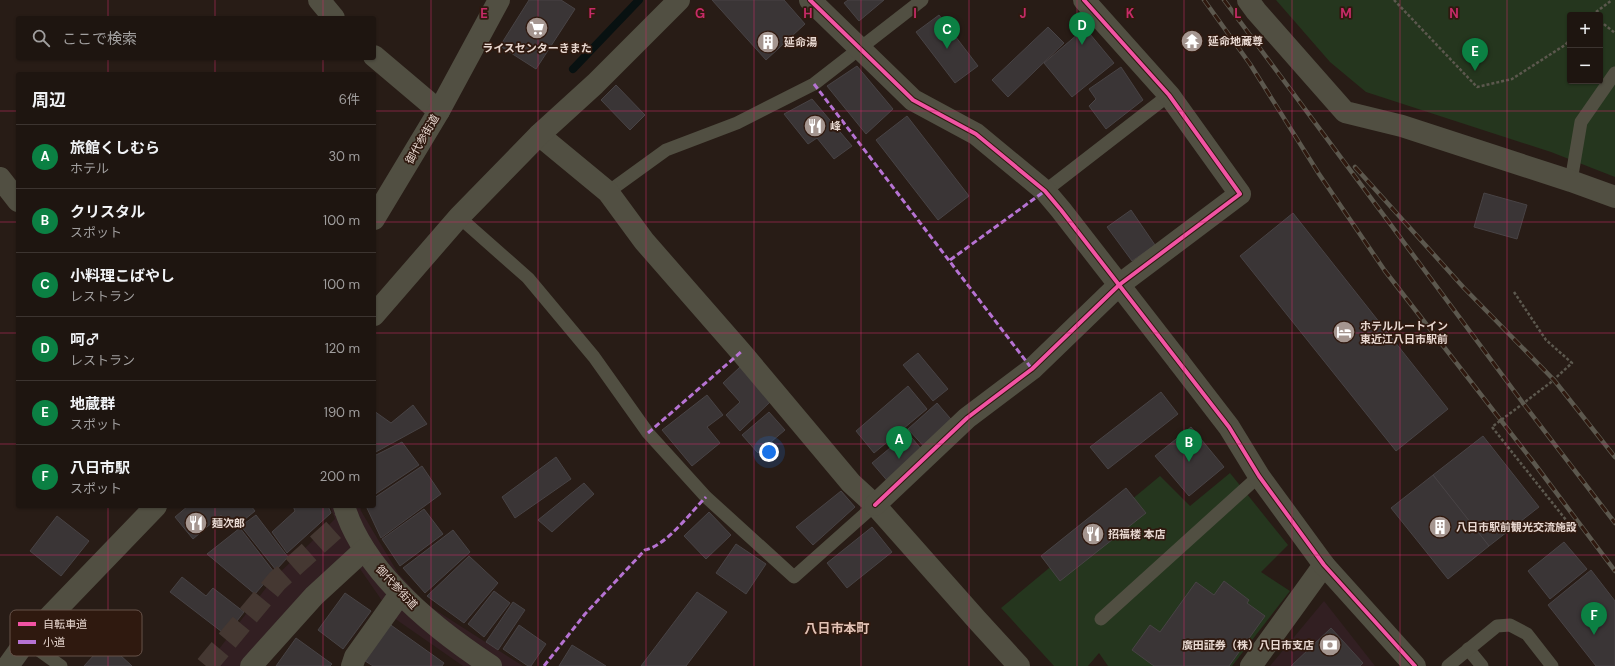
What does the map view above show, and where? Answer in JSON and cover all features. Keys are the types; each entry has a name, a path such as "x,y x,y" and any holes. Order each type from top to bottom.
{"street":[{"path":"319,0 332,16"},
{"path":"439,111 499,0"},
{"path":"376,313 460,217 539,135 595,84 679,0"},
{"path":"810,0 913,100 976,134 1045,191 1229,427 1259,476 1324,565 1415,666"},
{"path":"875,505 967,418 1032,369 1119,285 1240,194 1169,95 1084,0"},
{"path":"1248,0 1345,112 1402,126 1571,181 1615,197"},
{"name":"御代参街道","path":"376,58 439,111 376,216"},
{"path":"539,135 608,192 644,241 741,352 852,483 875,505 1019,666"},
{"path":"1,181 16,199"},
{"path":"56,610 154,508"},
{"name":"御代参街道","path":"345,508 364,550 400,594 442,631 491,666"},
{"path":"251,666 314,596 364,550"},
{"path":"1251,666 1324,565"},
{"path":"352,666 355,658 400,594"},
{"path":"8,666 15,656"}],"lane":[{"path":"608,192 666,150 737,123 814,84 860,50 922,0"},
{"path":"1571,181 1581,122 1615,73"},
{"path":"1045,191 1169,95"},
{"path":"460,217 528,278 594,357 648,433 706,497 794,576 875,505"},
{"path":"1101,619 1259,476"},
{"path":"1448,666 1497,626 1510,625 1527,634 1552,666"},
{"path":"1468,650 1482,666"},
{"path":"47,656 61,666"}],"path":[{"path":"1394,0 1477,87 1512,79 1567,44"},
{"path":"1596,12 1612,0"},
{"path":"1603,23 1615,33"},
{"path":"1514,292 1546,340 1572,363 1540,392 1492,427 1566,520"}],"shaded area":[{"path":"331,508 360,508 398,573 426,604 523,666 463,666 394,618 358,566 299,620 266,666 206,666 272,580 335,519"},
{"path":"1324,601 1375,666 1270,666"}],"green space":[{"path":"1276,0 1615,0 1615,177 1551,152 1366,92 1330,62"},
{"path":"1230,473 1288,545 1261,572 1290,591 1232,666 1108,666 1099,653 1088,666 1054,666 1001,608 1160,476 1190,506"}],"building":[{"name":"ライスセンターきまた","path":"529,0 561,0 575,9 536,69 500,46"},
{"name":"延命湯","path":"712,0 784,0 805,24 766,60"},
{"path":"848,0 884,0 859,21 844,3"},
{"path":"939,15 978,66 955,83 916,32"},
{"path":"1048,27 1064,43 1008,97 992,80"},
{"path":"1085,28 1114,63 1072,97 1044,63"},
{"path":"857,66 893,109 866,134 827,86"},
{"path":"1121,67 1143,100 1106,129 1089,106 1096,99 1089,89"},
{"path":"616,85 645,115 630,130 601,100"},
{"name":"峰","path":"812,99 852,146 834,159 817,138 808,144 784,114"},
{"path":"907,116 969,196 938,220 876,140"},
{"path":"1484,193 1527,205 1517,239 1474,227"},
{"path":"1131,210 1155,245 1132,261 1107,227"},
{"name":"ホテルルートイン 東近江八日市駅前","path":"1293,213 1448,409 1396,451 1240,256"},
{"path":"918,353 948,389 933,401 903,365"},
{"path":"740,367 771,401 740,431 726,415 740,402 723,383"},
{"path":"908,386 927,409 874,453 856,431"},
{"path":"1161,392 1178,414 1108,469 1090,447"},
{"path":"707,395 723,415 707,427 720,443 692,466 662,430"},
{"path":"937,403 956,425 928,451 908,429"},
{"path":"413,405 427,424 376,452 376,412 391,423"},
{"path":"769,412 785,430 758,453 742,435"},
{"path":"1191,427 1224,467 1189,496 1155,456"},
{"path":"908,433 926,455 891,485 872,463"},
{"path":"1483,436 1539,507 1489,546 1433,475"},
{"path":"402,442 419,465 376,494 376,455"},
{"path":"556,457 571,479 515,518 502,497"},
{"path":"422,466 441,494 381,538 367,508 376,508 376,497"},
{"name":"八日市駅前観光交流施設","path":"1433,475 1489,546 1448,579 1391,508"},
{"path":"584,483 594,494 552,532 538,520"},
{"name":"招福楼 本店","path":"1126,488 1146,513 1060,581 1041,556"},
{"path":"841,491 855,507 813,545 796,527"},
{"name":"麺次郎","path":"186,508 253,508 255,511 233,529 221,515 193,539 175,517"},
{"path":"294,508 329,508 331,513 287,553 272,532 295,511"},
{"path":"424,509 443,534 400,566 382,539"},
{"path":"709,512 731,535 706,559 684,536"},
{"path":"256,515 288,557 276,570 241,526"},
{"path":"57,516 89,541 61,576 30,551"},
{"path":"872,527 892,552 847,588 827,563"},
{"path":"240,528 274,572 255,594 207,554"},
{"path":"453,530 470,552 425,593 403,568"},
{"path":"1564,542 1587,569 1550,599 1528,571"},
{"path":"736,544 766,564 746,594 716,573"},
{"path":"469,556 498,583 464,623 427,596"},
{"path":"1591,570 1615,601 1615,666 1596,666 1548,605"},
{"path":"182,577 206,596 213,588 244,612 226,635 170,592"},
{"path":"1224,581 1249,600 1247,603 1265,616 1229,666 1154,666 1132,650 1150,625 1160,632 1196,582 1214,595"},
{"path":"494,591 510,603 484,637 468,624"},
{"path":"697,592 727,612 686,666 641,666"},
{"path":"345,593 371,611 343,649 318,630"},
{"path":"513,602 525,610 498,650 486,642"},
{"path":"388,623 444,663 442,666 373,666 362,659"},
{"path":"519,625 546,644 531,666 528,666 503,649"},
{"name":"廣田証券（株）八日市支店","path":"1331,628 1363,663 1360,666 1291,666"},
{"path":"296,638 332,664 330,666 276,666"},
{"path":"572,645 606,666 559,666"},
{"path":"93,656 121,656 132,666 84,666"}],"waterway":[{"path":"573,69 639,0"}],"tunnel":[{"path":"206,666 277,581 348,517"}],"railway":[{"path":"1204,0 1250,64 1319,174 1385,271 1534,463 1615,571"},
{"path":"1224,0 1523,403 1615,523"},
{"path":"1355,167 1464,288 1554,380 1615,457"}],"marked path":[{"path":"814,84 1032,369"},
{"path":"950,260 1045,191"},
{"path":"648,433 741,352"},
{"path":"544,666 585,614 645,550 653,547 669,536 706,497"}],"cycle path":[{"path":"810,0 913,100 976,134 1045,191 1229,427 1259,476 1324,565 1415,666"},
{"path":"875,505 967,418 1032,369 1119,285 1240,194 1169,95 1084,0"}],"place":[{"name":"ライスセンターきまた","path":"537,28"},
{"name":"延命地蔵尊","path":"1192,41"},
{"name":"延命湯","path":"768,42"},
{"name":"呵♂","path":"1082,45"},
{"name":"小料理こばやし","path":"947,49"},
{"name":"地蔵群","path":"1475,71"},
{"name":"峰","path":"815,126"},
{"name":"ホテルルートイン 東近江八日市駅前","path":"1344,332"},
{"name":"旅館くしむら","path":"899,459"},
{"name":"クリスタル","path":"1189,462"},
{"name":"麺次郎","path":"196,523"},
{"name":"八日市駅前観光交流施設","path":"1440,527"},
{"name":"招福楼 本店","path":"1093,534"},
{"name":"八日市駅","path":"1594,635"},
{"name":"廣田証券（株）八日市支店","path":"1330,645"}],"district":[{"name":"八日市本町","path":"837,628"}]}
